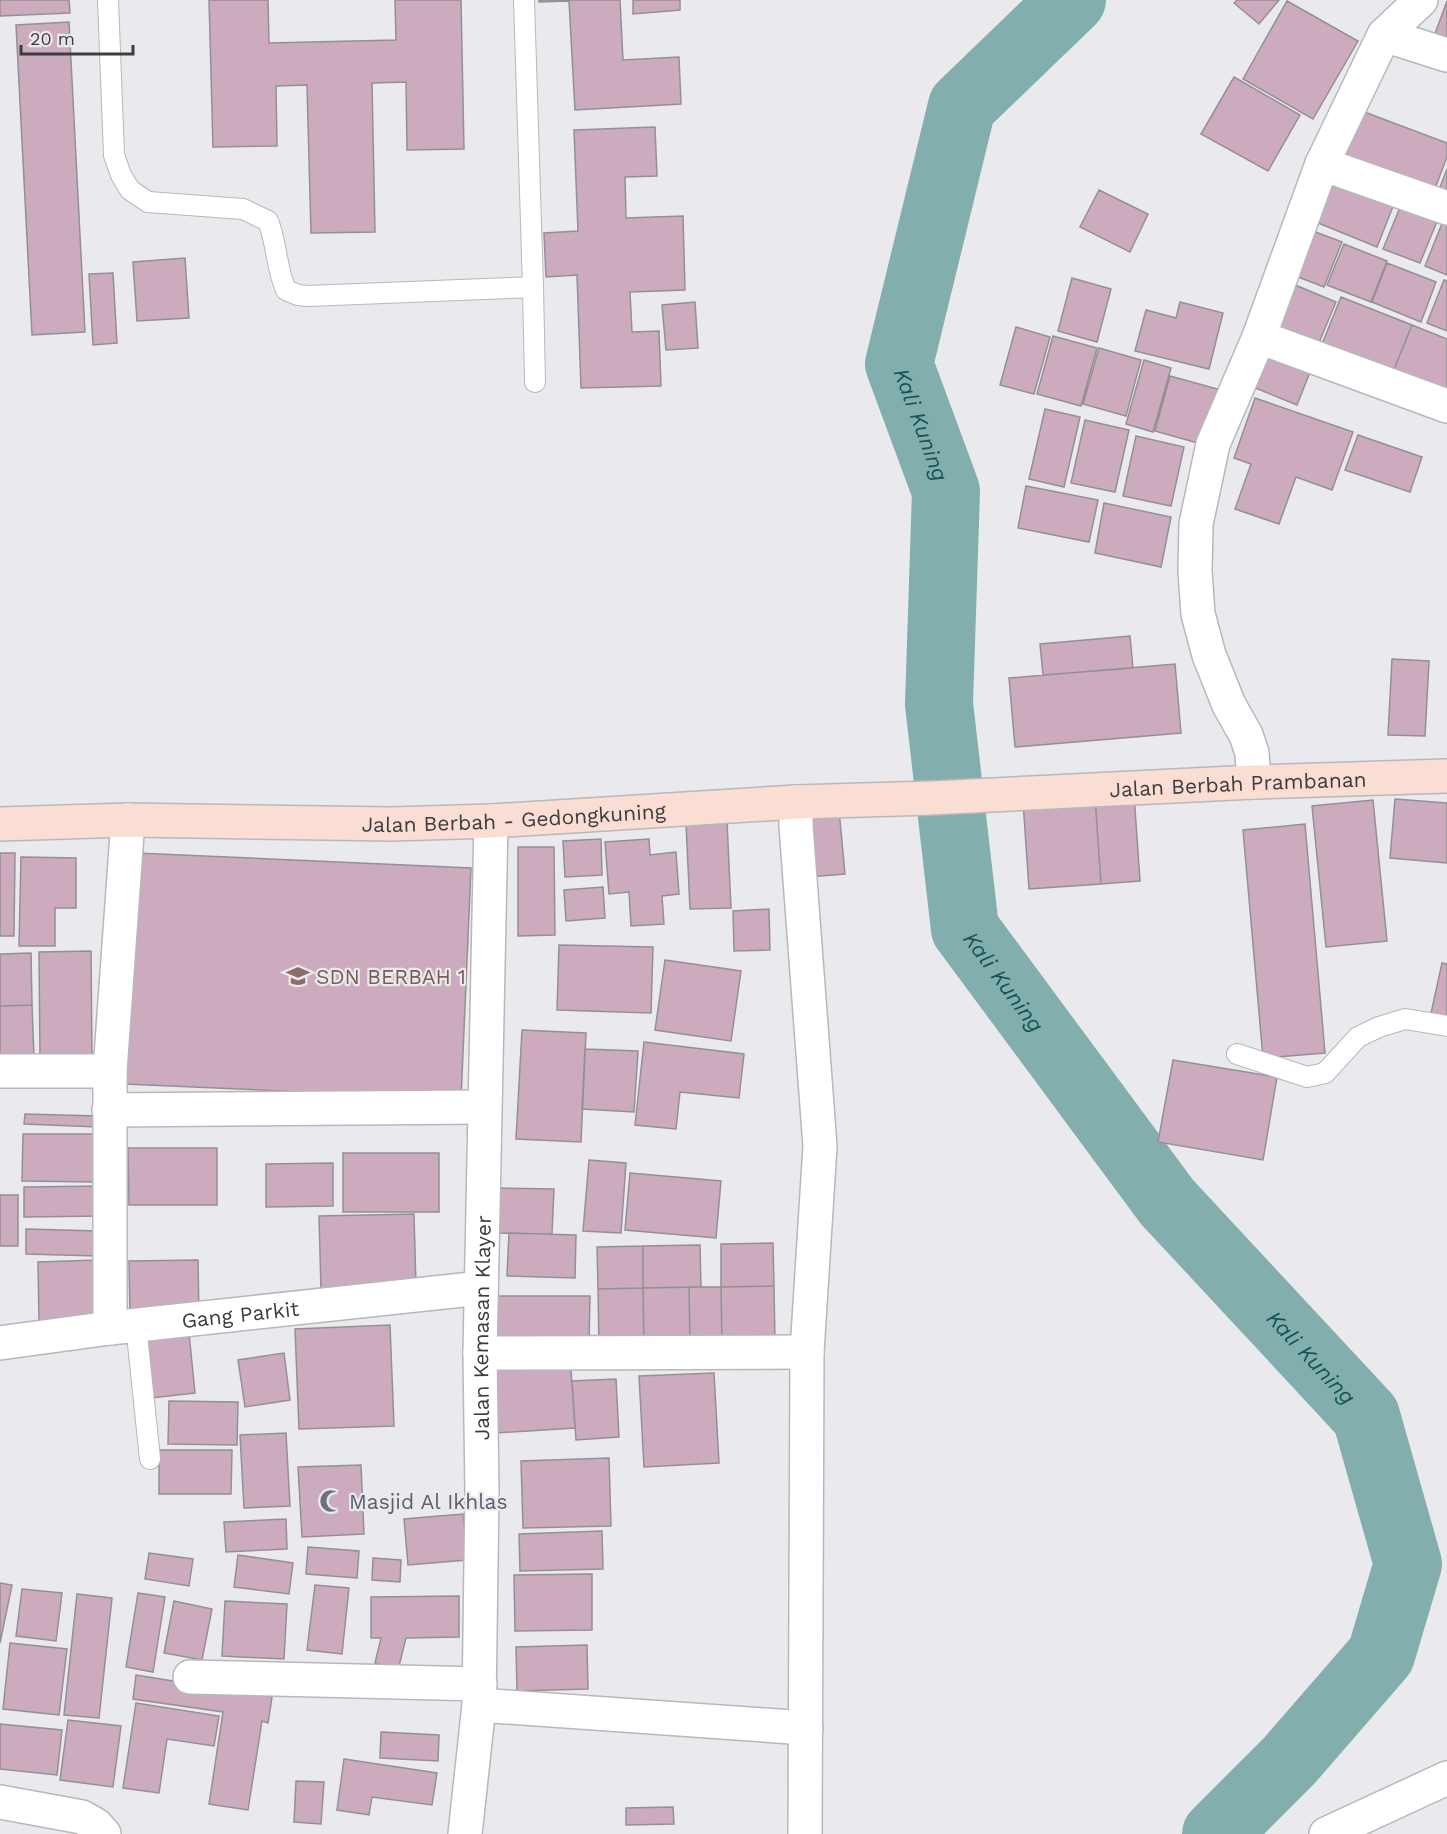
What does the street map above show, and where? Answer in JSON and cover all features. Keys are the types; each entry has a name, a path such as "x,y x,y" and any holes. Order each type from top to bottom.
{"main road":[{"name":"Jalan Berbah Prambanan","path":"1028,794 1254,782 1447,776"},
{"name":"Jalan Berbah - Gedongkuning","path":"0,824 128,820 392,824 491,821 796,802 1028,794"}],"street":[{"path":"1254,782 1252,753 1246,735 1229,705 1209,655 1198,614 1195,572 1196,524 1213,444 1259,337 1322,165 1384,35 1421,0"},
{"path":"1384,35 1447,55"},
{"path":"1322,165 1447,208"},
{"path":"1259,337 1447,406"},
{"path":"796,802 820,1146 807,1352 805,1834"},
{"path":"123,1327 109,1110 128,820"},
{"name":"Jalan Kemasan Klayer","path":"465,1834 480,1694 483,1107 491,821"},
{"path":"0,1071 110,1071"},
{"path":"109,1110 483,1107"},
{"name":"Gang Parkit","path":"0,1343 123,1327 481,1288"},
{"path":"480,1353 807,1352"},
{"path":"190,1677 480,1694 806,1728"},
{"path":"1326,1834 1447,1778"},
{"path":"0,1802 82,1817 96,1825 104,1834"}],"lane":[{"path":"108,0 114,155 121,175 130,190 148,202 243,209 268,220 273,232 282,281 286,290 298,295 532,287"},
{"path":"524,0 535,382"},
{"path":"1237,1054 1307,1077 1325,1073 1358,1037 1379,1027 1405,1019 1447,1026"},
{"path":"123,1327 150,1459"}],"building":[{"path":"0,0 69,0 70,13 0,16"},
{"path":"209,0 268,0 269,43 396,40 395,0 461,0 464,149 407,150 406,82 372,83 375,232 311,233 307,85 276,86 277,146 213,147"},
{"path":"539,0 620,0 623,60 679,57 681,104 575,110 569,1 539,2"},
{"path":"633,0 680,0 680,10 633,14"},
{"path":"1237,0 1279,0 1259,24 1234,3"},
{"path":"1287,1 1358,41 1313,119 1243,79"},
{"path":"1447,1 1447,47 1432,42"},
{"path":"69,22 85,332 32,335 16,25"},
{"path":"1234,77 1300,115 1268,171 1201,134"},
{"path":"1359,110 1447,143 1447,157 1431,199 1338,165"},
{"path":"655,127 657,176 625,177 626,218 683,216 685,290 630,292 632,332 659,331 661,386 581,388 577,275 546,277 544,233 578,231 574,130"},
{"path":"1447,169 1447,204 1435,200"},
{"path":"1328,178 1394,204 1377,247 1311,220"},
{"path":"1099,190 1148,214 1130,252 1080,227"},
{"path":"1401,205 1438,219 1420,263 1383,249"},
{"path":"1443,221 1447,223 1447,275 1425,266"},
{"path":"1305,228 1342,242 1324,287 1288,273"},
{"path":"1344,244 1387,261 1371,302 1327,285"},
{"path":"185,258 189,318 137,321 133,262"},
{"path":"1387,263 1436,282 1421,322 1372,302"},
{"path":"113,273 117,343 93,345 89,274"},
{"path":"1072,278 1111,289 1097,342 1058,331"},
{"path":"1283,280 1336,302 1318,345 1266,324"},
{"path":"1444,280 1447,281 1447,331 1427,323"},
{"path":"1341,297 1412,325 1393,372 1322,344"},
{"path":"695,302 698,348 666,350 662,305"},
{"path":"1180,302 1223,313 1209,369 1135,351 1146,310 1176,318"},
{"path":"1412,325 1447,339 1447,394 1393,372"},
{"path":"1016,327 1050,337 1034,394 1000,385"},
{"path":"1053,336 1097,348 1081,406 1037,394"},
{"path":"1263,347 1312,367 1297,405 1248,385"},
{"path":"1099,348 1141,360 1126,416 1083,404"},
{"path":"1144,360 1171,368 1153,432 1126,424"},
{"path":"1170,376 1221,390 1205,445 1155,431"},
{"path":"1255,398 1353,432 1332,490 1296,477 1279,524 1235,509 1251,464 1234,458"},
{"path":"1045,409 1080,417 1064,487 1029,479"},
{"path":"1085,420 1129,430 1115,492 1071,483"},
{"path":"1358,435 1422,457 1410,492 1345,470"},
{"path":"1136,436 1184,447 1171,506 1123,496"},
{"path":"1026,486 1098,500 1089,542 1018,528"},
{"path":"1104,503 1171,517 1161,567 1095,553"},
{"path":"1130,636 1133,668 1043,675 1040,644"},
{"path":"1392,659 1429,661 1425,736 1388,735"},
{"path":"1175,664 1181,733 1015,747 1009,678"},
{"path":"1134,794 1140,881 1101,884 1095,797"},
{"path":"1095,797 1101,884 1029,889 1023,801"},
{"path":"1395,799 1447,803 1447,863 1390,858"},
{"path":"1373,800 1387,941 1326,947 1312,806"},
{"path":"839,810 845,874 808,877 803,813"},
{"path":"727,821 731,908 690,909 686,823"},
{"path":"1305,824 1325,1053 1263,1058 1243,830"},
{"path":"601,839 602,875 565,877 563,841"},
{"path":"649,839 650,855 676,852 679,894 662,896 664,924 631,926 629,892 609,894 605,842"},
{"path":"518,847 554,847 555,935 518,936"},
{"path":"0,853 15,853 14,936 0,936"},
{"name":"SDN BERBAH 1","path":"136,853 471,868 461,1099 125,1084"},
{"path":"21,857 76,858 76,908 55,908 55,946 19,946"},
{"path":"603,887 605,918 566,921 564,890"},
{"path":"769,909 770,950 734,951 733,911"},
{"path":"559,945 653,947 651,1013 557,1010"},
{"path":"91,951 92,1057 40,1057 39,952"},
{"path":"31,953 32,1005 0,1006 0,954"},
{"path":"665,960 741,971 731,1041 655,1030"},
{"path":"1442,963 1447,964 1447,1021 1430,1018"},
{"path":"32,1005 34,1057 0,1058 0,1006"},
{"path":"522,1030 586,1033 581,1142 516,1139"},
{"path":"644,1042 744,1054 739,1098 680,1092 676,1129 635,1125"},
{"path":"585,1049 638,1051 634,1112 582,1109"},
{"path":"1173,1060 1277,1077 1263,1160 1158,1142"},
{"path":"25,1114 98,1116 98,1127 24,1124"},
{"path":"23,1134 94,1134 94,1182 22,1181"},
{"path":"128,1148 217,1148 217,1205 129,1205"},
{"path":"343,1153 439,1153 439,1212 343,1212"},
{"path":"589,1160 626,1163 621,1233 583,1231"},
{"path":"333,1163 333,1206 266,1207 266,1164"},
{"path":"630,1173 721,1181 716,1238 625,1230"},
{"path":"100,1186 101,1216 24,1217 24,1187"},
{"path":"493,1188 554,1189 552,1234 491,1233"},
{"path":"0,1195 18,1195 18,1246 0,1246"},
{"path":"414,1214 416,1287 321,1290 319,1216"},
{"path":"26,1229 98,1231 97,1256 26,1254"},
{"path":"509,1233 576,1235 575,1278 507,1276"},
{"path":"773,1243 774,1286 721,1287 721,1244"},
{"path":"700,1245 701,1287 643,1288 643,1246"},
{"path":"643,1246 643,1288 598,1289 597,1247"},
{"path":"98,1260 100,1319 39,1321 38,1262"},
{"path":"198,1260 199,1317 130,1318 129,1261"},
{"path":"774,1286 775,1343 722,1345 721,1287"},
{"path":"689,1287 721,1287 722,1345 690,1345"},
{"path":"689,1287 690,1345 644,1346 643,1288"},
{"path":"643,1288 644,1346 599,1347 598,1289"},
{"path":"489,1296 590,1296 589,1342 488,1341"},
{"path":"390,1325 394,1426 299,1429 295,1329"},
{"path":"189,1333 195,1393 151,1398 145,1338"},
{"path":"284,1353 290,1400 245,1407 238,1360"},
{"path":"570,1356 575,1428 495,1433 490,1360"},
{"path":"714,1373 719,1463 644,1467 639,1376"},
{"path":"616,1379 619,1437 576,1440 572,1381"},
{"path":"169,1401 238,1402 237,1445 168,1444"},
{"path":"286,1433 290,1506 244,1508 240,1435"},
{"path":"159,1450 232,1450 231,1494 159,1494"},
{"path":"609,1458 611,1526 523,1528 521,1461"},
{"name":"Masjid Al Ikhlas","path":"361,1465 364,1534 302,1537 298,1467"},
{"path":"463,1514 467,1560 408,1565 404,1519"},
{"path":"286,1519 287,1549 226,1552 224,1522"},
{"path":"602,1531 603,1569 520,1571 519,1534"},
{"path":"308,1547 359,1551 357,1578 306,1574"},
{"path":"149,1553 193,1559 189,1586 145,1579"},
{"path":"238,1555 293,1563 289,1594 234,1587"},
{"path":"373,1558 401,1560 400,1582 372,1580"},
{"path":"592,1574 592,1630 515,1631 514,1575"},
{"path":"0,1583 12,1585 0,1643"},
{"path":"315,1585 349,1588 342,1654 307,1650"},
{"path":"22,1589 62,1593 56,1641 16,1636"},
{"path":"138,1593 165,1597 153,1672 126,1667"},
{"path":"77,1594 112,1598 99,1718 64,1715"},
{"path":"459,1596 459,1637 406,1638 398,1670 375,1663 381,1638 371,1638 371,1597"},
{"path":"174,1601 212,1609 202,1660 164,1653"},
{"path":"225,1601 287,1604 284,1659 222,1656"},
{"path":"10,1643 67,1649 59,1715 3,1709"},
{"path":"587,1645 588,1689 517,1691 516,1647"},
{"path":"136,1675 272,1697 268,1723 262,1721 248,1810 209,1804 223,1712 133,1699"},
{"path":"136,1703 219,1716 214,1746 167,1739 159,1793 123,1788"},
{"path":"68,1720 121,1726 113,1787 60,1780"},
{"path":"0,1724 62,1730 57,1775 0,1769"},
{"path":"381,1732 439,1735 438,1761 380,1758"},
{"path":"344,1759 437,1773 432,1805 372,1797 369,1815 337,1810"},
{"path":"296,1781 324,1782 321,1824 294,1822"},
{"path":"673,1807 674,1824 626,1825 626,1808"}],"waterway":[{"name":"Kali Kuning","path":"1072,0 962,106 899,364 946,491 939,704 965,929 1167,1202 1366,1416 1408,1564 1381,1655 1289,1761 1216,1834"}],"place":[{"name":"SDN BERBAH 1","path":"298,976"},
{"name":"Masjid Al Ikhlas","path":"331,1501"}]}
